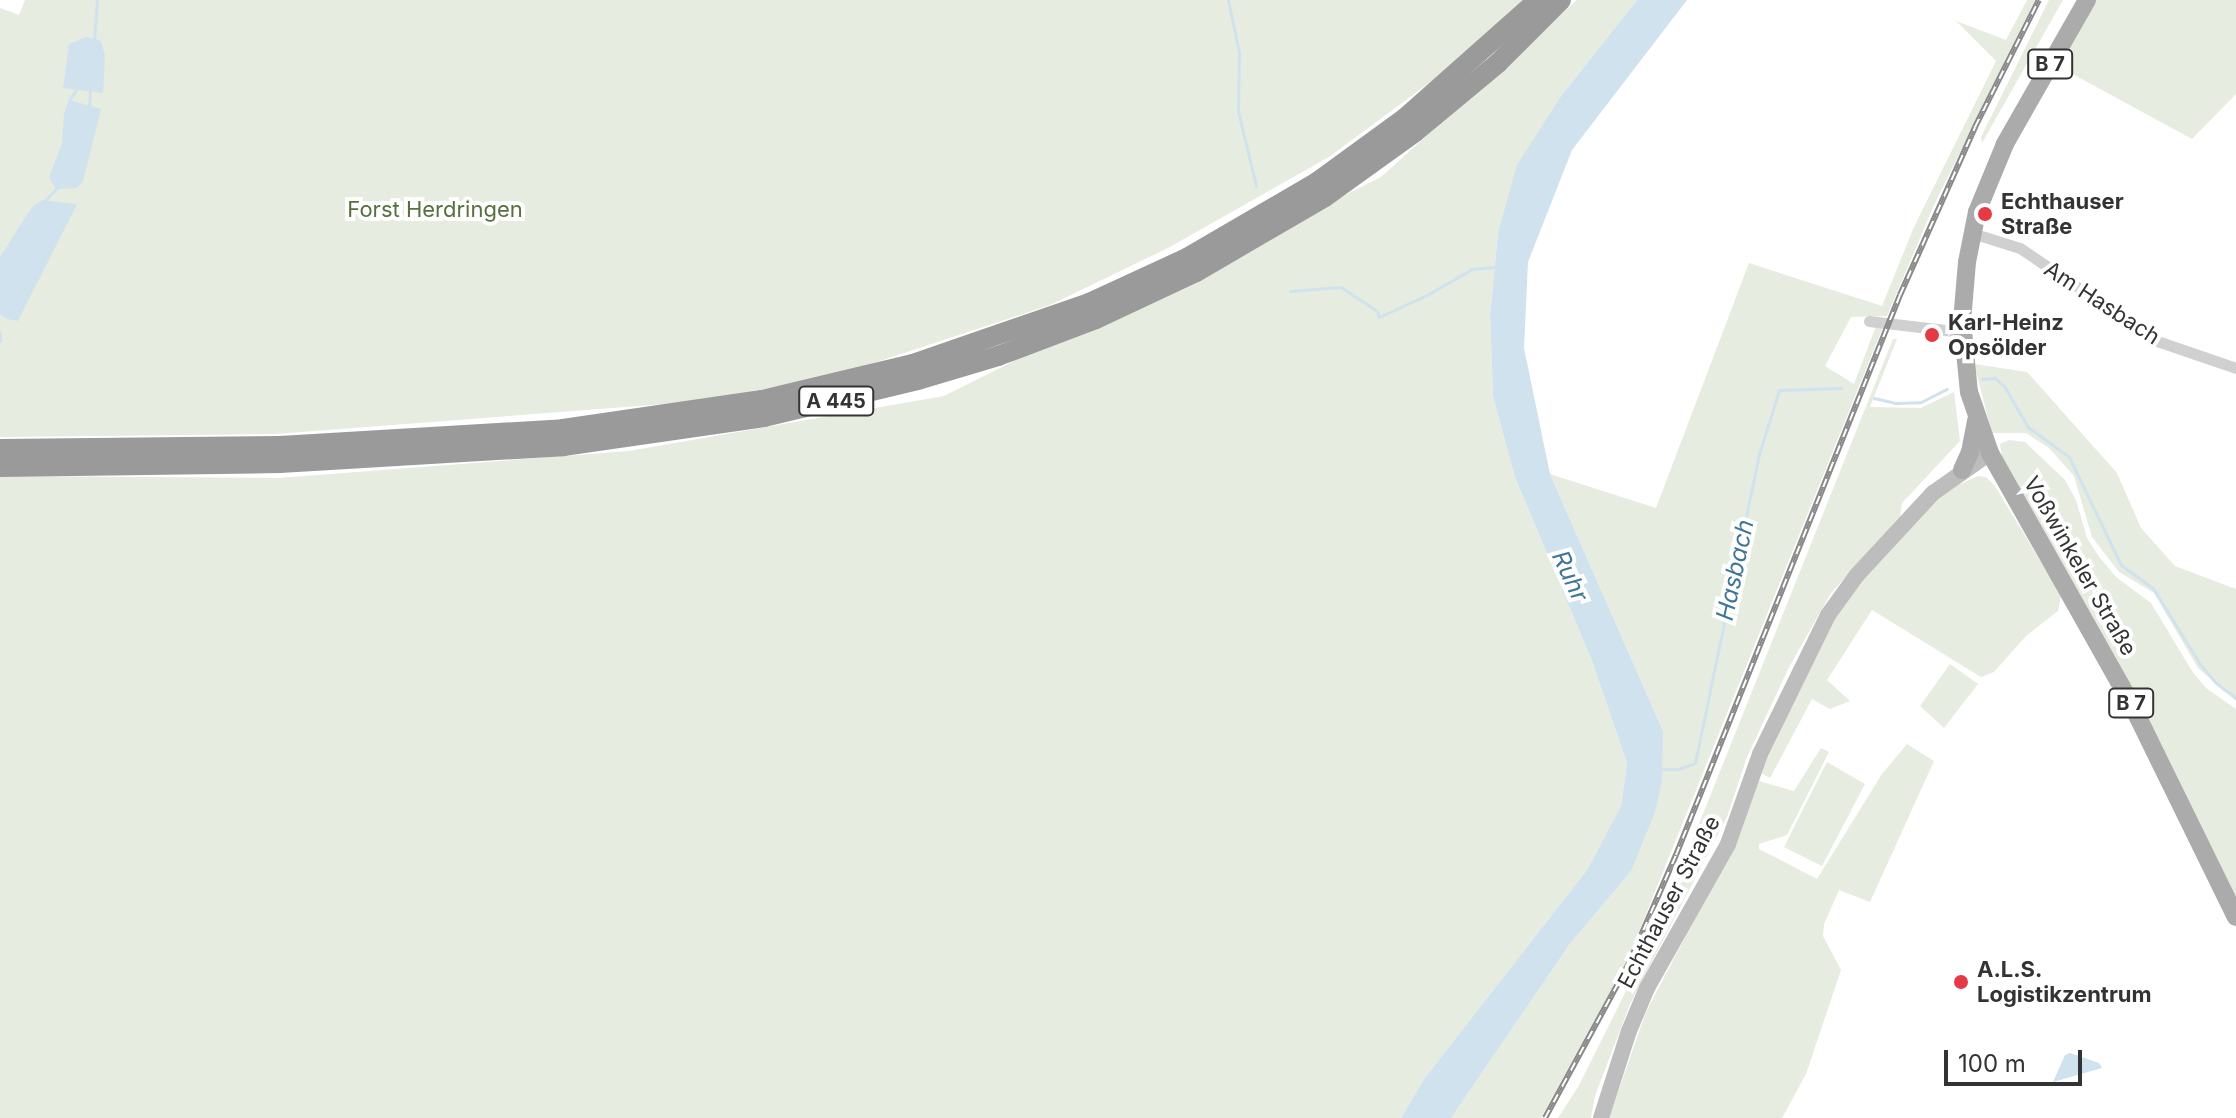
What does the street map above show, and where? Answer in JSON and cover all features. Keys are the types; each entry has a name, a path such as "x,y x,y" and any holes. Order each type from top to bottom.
{"highway":[{"name":"A 445","path":"0,449 280,446 563,429 762,400 913,364 1075,309 1187,258 1317,182 1405,118 1538,0"},
{"name":"A 445","path":"0,467 280,463 563,446 764,417 945,372 1110,313 1196,272 1325,197 1427,122 1498,63 1561,0"}],"main road":[{"name":"B 7","path":"1990,453 1976,418 1962,332 1972,233 1993,168 2087,0"},
{"path":"1962,470 1970,452 1976,418"},
{"name":"Echthauser Straße","path":"1601,1118 1641,1002 1728,844 1760,754 1816,636 1857,575 1933,493 1990,453"},
{"name":"Voßwinkeler Straße","path":"1990,453 2131,703 2236,917"}],"street":[{"name":"Am Hasbach","path":"1972,233 2020,248 2157,341 2236,368"},
{"path":"1869,321 1962,332"}],"green space":[{"name":"Forst Herdringen","path":"25,0 1523,0 1460,60 1329,157 1168,248 1050,305 831,377 691,402 275,434 0,437 0,315 7,319 12,241 0,257 0,8 19,15"},
{"path":"1577,0 1637,0 1562,95 1498,233 1490,315 1493,397 1515,477 1592,661 1627,763 1621,806 1587,870 1424,1079 1401,1118 0,1118 0,476 278,478 629,451 944,396 1381,177"},
{"path":"2027,0 2035,0 1934,205 1887,316 1851,317 1825,366 1854,384 1876,326 1883,327 1627,961 1541,1118 1451,1118 1569,945 1631,871 1663,731 1550,474 1656,508 1749,263 1882,306 1914,227 1996,61 1956,21 2006,40"},
{"path":"2049,0 2063,0 1982,143 1981,137"},
{"path":"2095,0 2236,0 2236,94 2192,139 2056,65"},
{"path":"1893,339 1897,339 1870,407 1921,408 1954,392 1960,441 1902,503 1900,517 1831,593 1788,669 1747,757 1727,817 1630,1004 1595,1096 1591,1118 1558,1118 1578,1087 1638,967 1685,859"},
{"path":"1974,364 2027,372 2117,473 2141,528 2175,566 2236,589 2236,701 2198,668 2154,593 2119,572 2092,537 2074,476 2049,448 2026,433 1992,433"},
{"path":"2009,440 2025,442 2065,480 2076,500 2087,538 2100,558 2116,577 2151,603 2192,671 2206,688 2236,709 2236,904 2002,457 2000,444"},
{"path":"1978,476 1986,477 1995,486 2061,595 2058,611 2026,636 1994,672 1981,677 1872,610 1827,680 1850,701 1830,709 1812,699 1770,778 1764,775 1761,772 1807,666 1853,587 1945,491"},
{"path":"1950,664 1978,684 1944,728 1920,706"},
{"path":"1907,744 1934,761 1870,902 1839,890 1824,924 1823,936 1841,970 1806,1074 1782,1118 1609,1118 1646,1012 1738,836 1759,781 1794,791 1821,748 1829,752 1787,835 1759,844 1759,849 1817,879 1882,774"},
{"path":"1827,762 1865,784 1822,866 1784,847"}],"water":[{"name":"Ruhr","path":"1637,0 1687,0 1572,150 1528,262 1524,348 1550,474 1663,731 1662,781 1655,812 1631,871 1569,945 1451,1118 1401,1118 1424,1079 1587,870 1621,806 1627,763 1592,661 1515,477 1493,397 1490,315 1498,233 1517,165 1562,95"},
{"path":"86,37 101,41 105,56 103,93 63,88 69,44"},
{"path":"69,100 101,109 83,181 77,188 56,189 49,177 62,144 64,114"},
{"path":"43,200 77,204 18,321 7,319 0,315 0,257 32,207"},
{"path":"2070,1053 2099,1063 2102,1068 2053,1082 2065,1055"}],"waterway":[{"path":"94,40 97,0"},
{"path":"1228,0 1239,52 1238,111 1256,186"},
{"path":"69,100 76,90"},
{"path":"89,108 90,91"},
{"path":"42,203 56,189"},
{"path":"1290,291 1341,287 1377,311 1379,317 1427,295 1472,269 1495,267"},
{"path":"0,333 0,341"},
{"name":"Hasbach","path":"1982,379 1995,378 2004,386 2028,427 2069,457 2121,565 2153,588 2200,664 2216,683 2236,698"},
{"name":"Hasbach","path":"1660,769 1678,769 1695,763 1759,454 1779,390 1841,388"},
{"name":"Hasbach","path":"1874,398 1896,403 1921,402 1947,389"}],"railway":[{"path":"1545,1118 1629,963 1676,855 1900,295 1975,127 2039,0"}],"place":[{"name":"Echthauser Straße","path":"1985,214"},
{"name":"Karl-Heinz Opsölder","path":"1932,335"},
{"name":"A.L.S. Logistikzentrum","path":"1961,982"}]}
